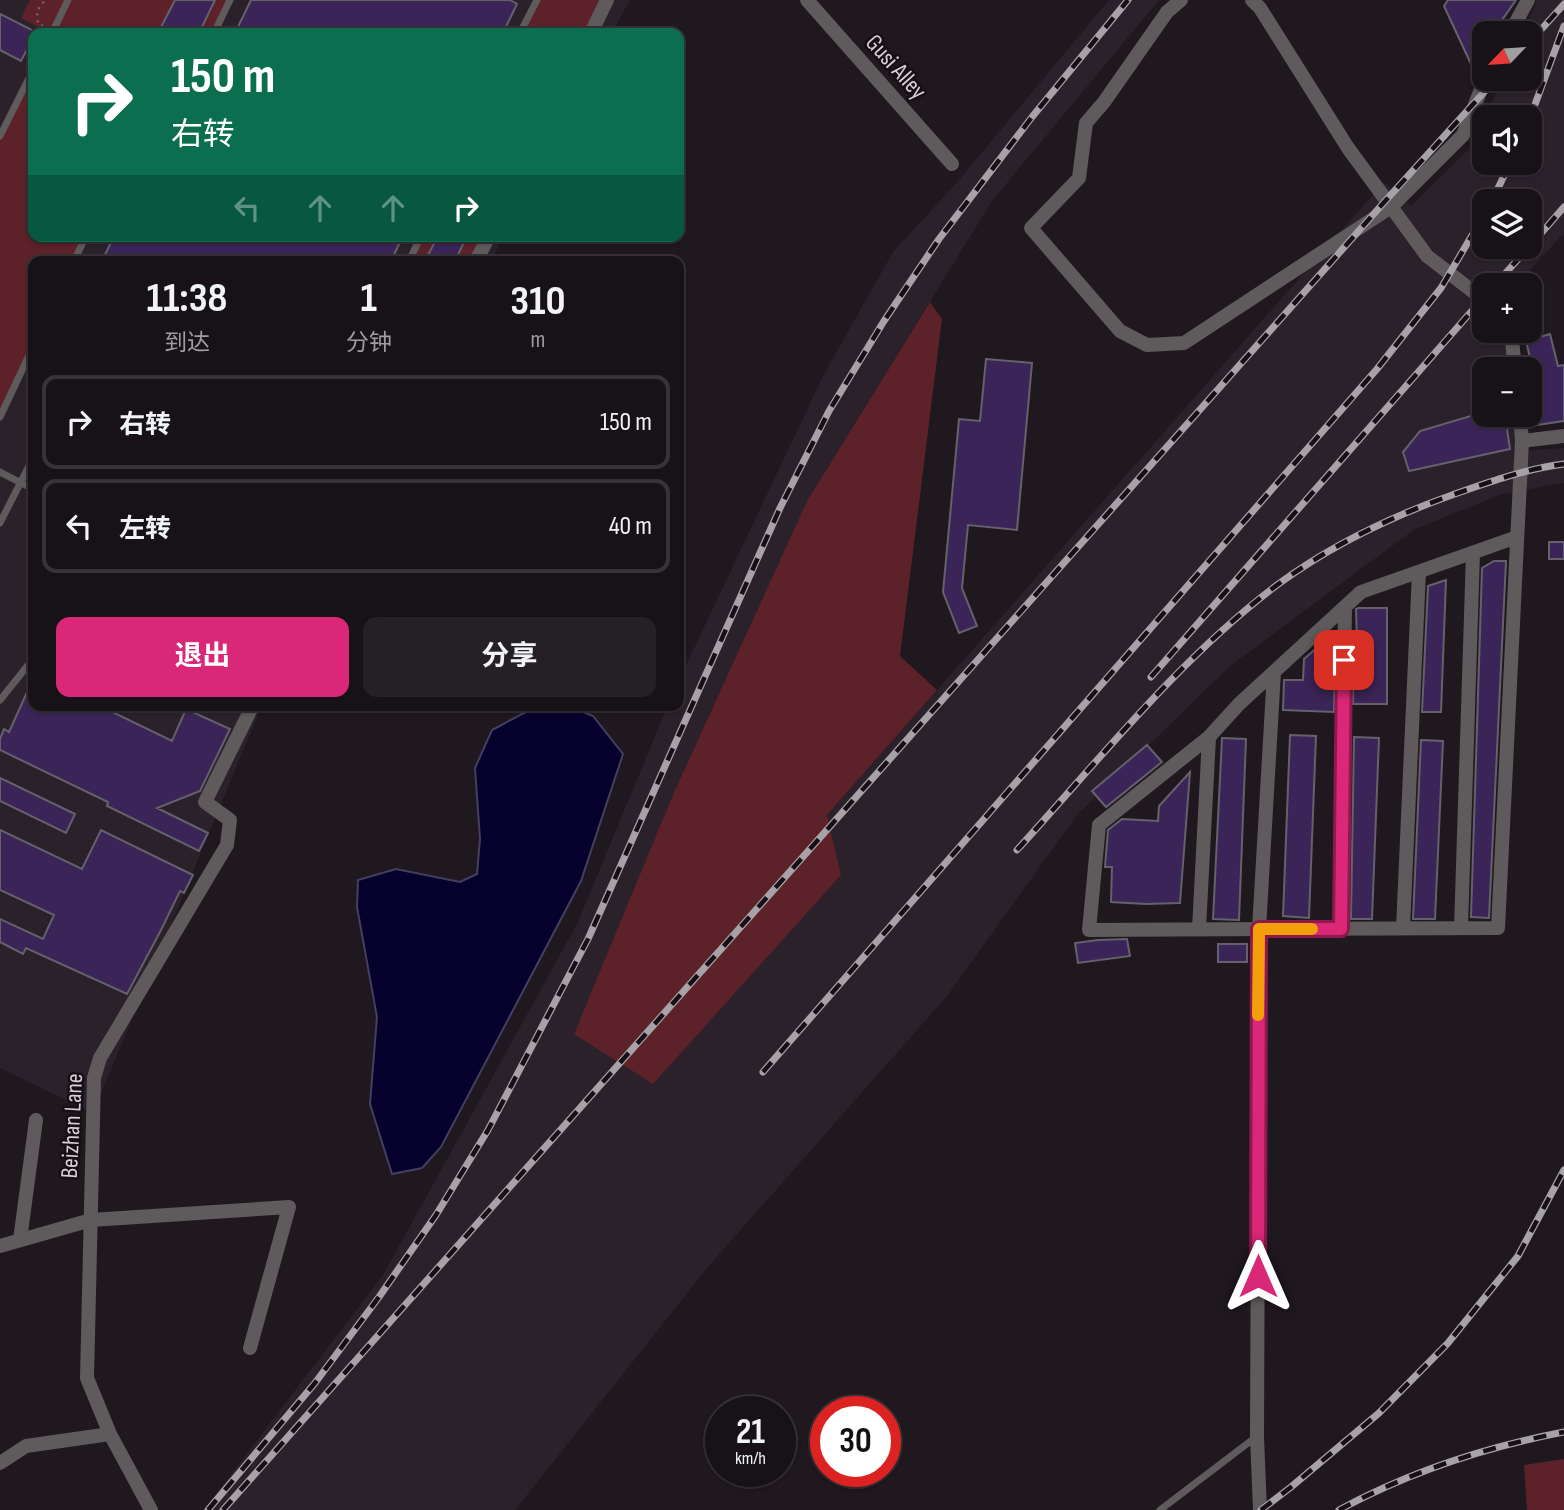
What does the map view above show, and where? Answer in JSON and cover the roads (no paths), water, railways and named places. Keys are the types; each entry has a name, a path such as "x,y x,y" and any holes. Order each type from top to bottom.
{"street":[{"path":"593,28 607,0"},
{"name":"Gusi Alley","path":"807,0 952,164"},
{"path":"1181,0 1167,12 1104,102 1086,123 1079,178 1031,228 1120,331 1147,345 1184,343 1391,207 1463,135 1480,91"},
{"path":"1252,0 1348,148 1427,256 1472,291"},
{"path":"1517,21 1528,0"},
{"path":"1517,537 1361,592 1239,704 1209,737 1099,825 1089,930 1499,928 1522,441 1521,427"},
{"path":"1522,441 1564,436"},
{"path":"1461,928 1473,553"},
{"path":"1403,928 1419,572"},
{"path":"1341,929 1345,607"},
{"path":"1260,1510 1257,1437 1259,929 1274,672"},
{"name":"Beizhan Lane","path":"151,1510 110,1434 87,1378 94,1077 100,1058 227,845 230,820 205,802 250,711"},
{"path":"1199,929 1209,737"},
{"path":"20,1240 36,1120"},
{"path":"0,1246 91,1220 289,1207 250,1348"},
{"path":"0,1463 26,1446 110,1434"}],"lane":[{"path":"54,28 68,0"},
{"path":"216,28 230,0"},
{"path":"523,28 537,0"},
{"path":"0,136 28,79"},
{"path":"0,417 28,358"},
{"path":"0,523 28,468"},
{"path":"0,472 28,486"},
{"path":"0,700 28,665"},
{"path":"1160,1510 1257,1437"}],"railway":[{"path":"208,1510 315,1383 379,1297 436,1215 488,1130 588,939 780,508 829,411 884,321 939,239 1032,117 1128,0"},
{"path":"1542,29 1564,4"},
{"path":"1535,105 1564,26"},
{"path":"223,1510 1485,91"},
{"path":"1498,189 1504,175"},
{"path":"1542,232 1564,207"},
{"path":"763,1072 1377,369 1441,288 1472,235"},
{"path":"1506,273 1518,259"},
{"path":"1151,677 1472,311"},
{"path":"1017,850 1174,677 1241,614 1277,585 1339,545 1406,513 1507,476 1564,464"},
{"path":"1261,1510 1379,1413 1448,1343 1518,1256 1564,1170"},
{"path":"1339,1510 1448,1462 1564,1432"}]}
